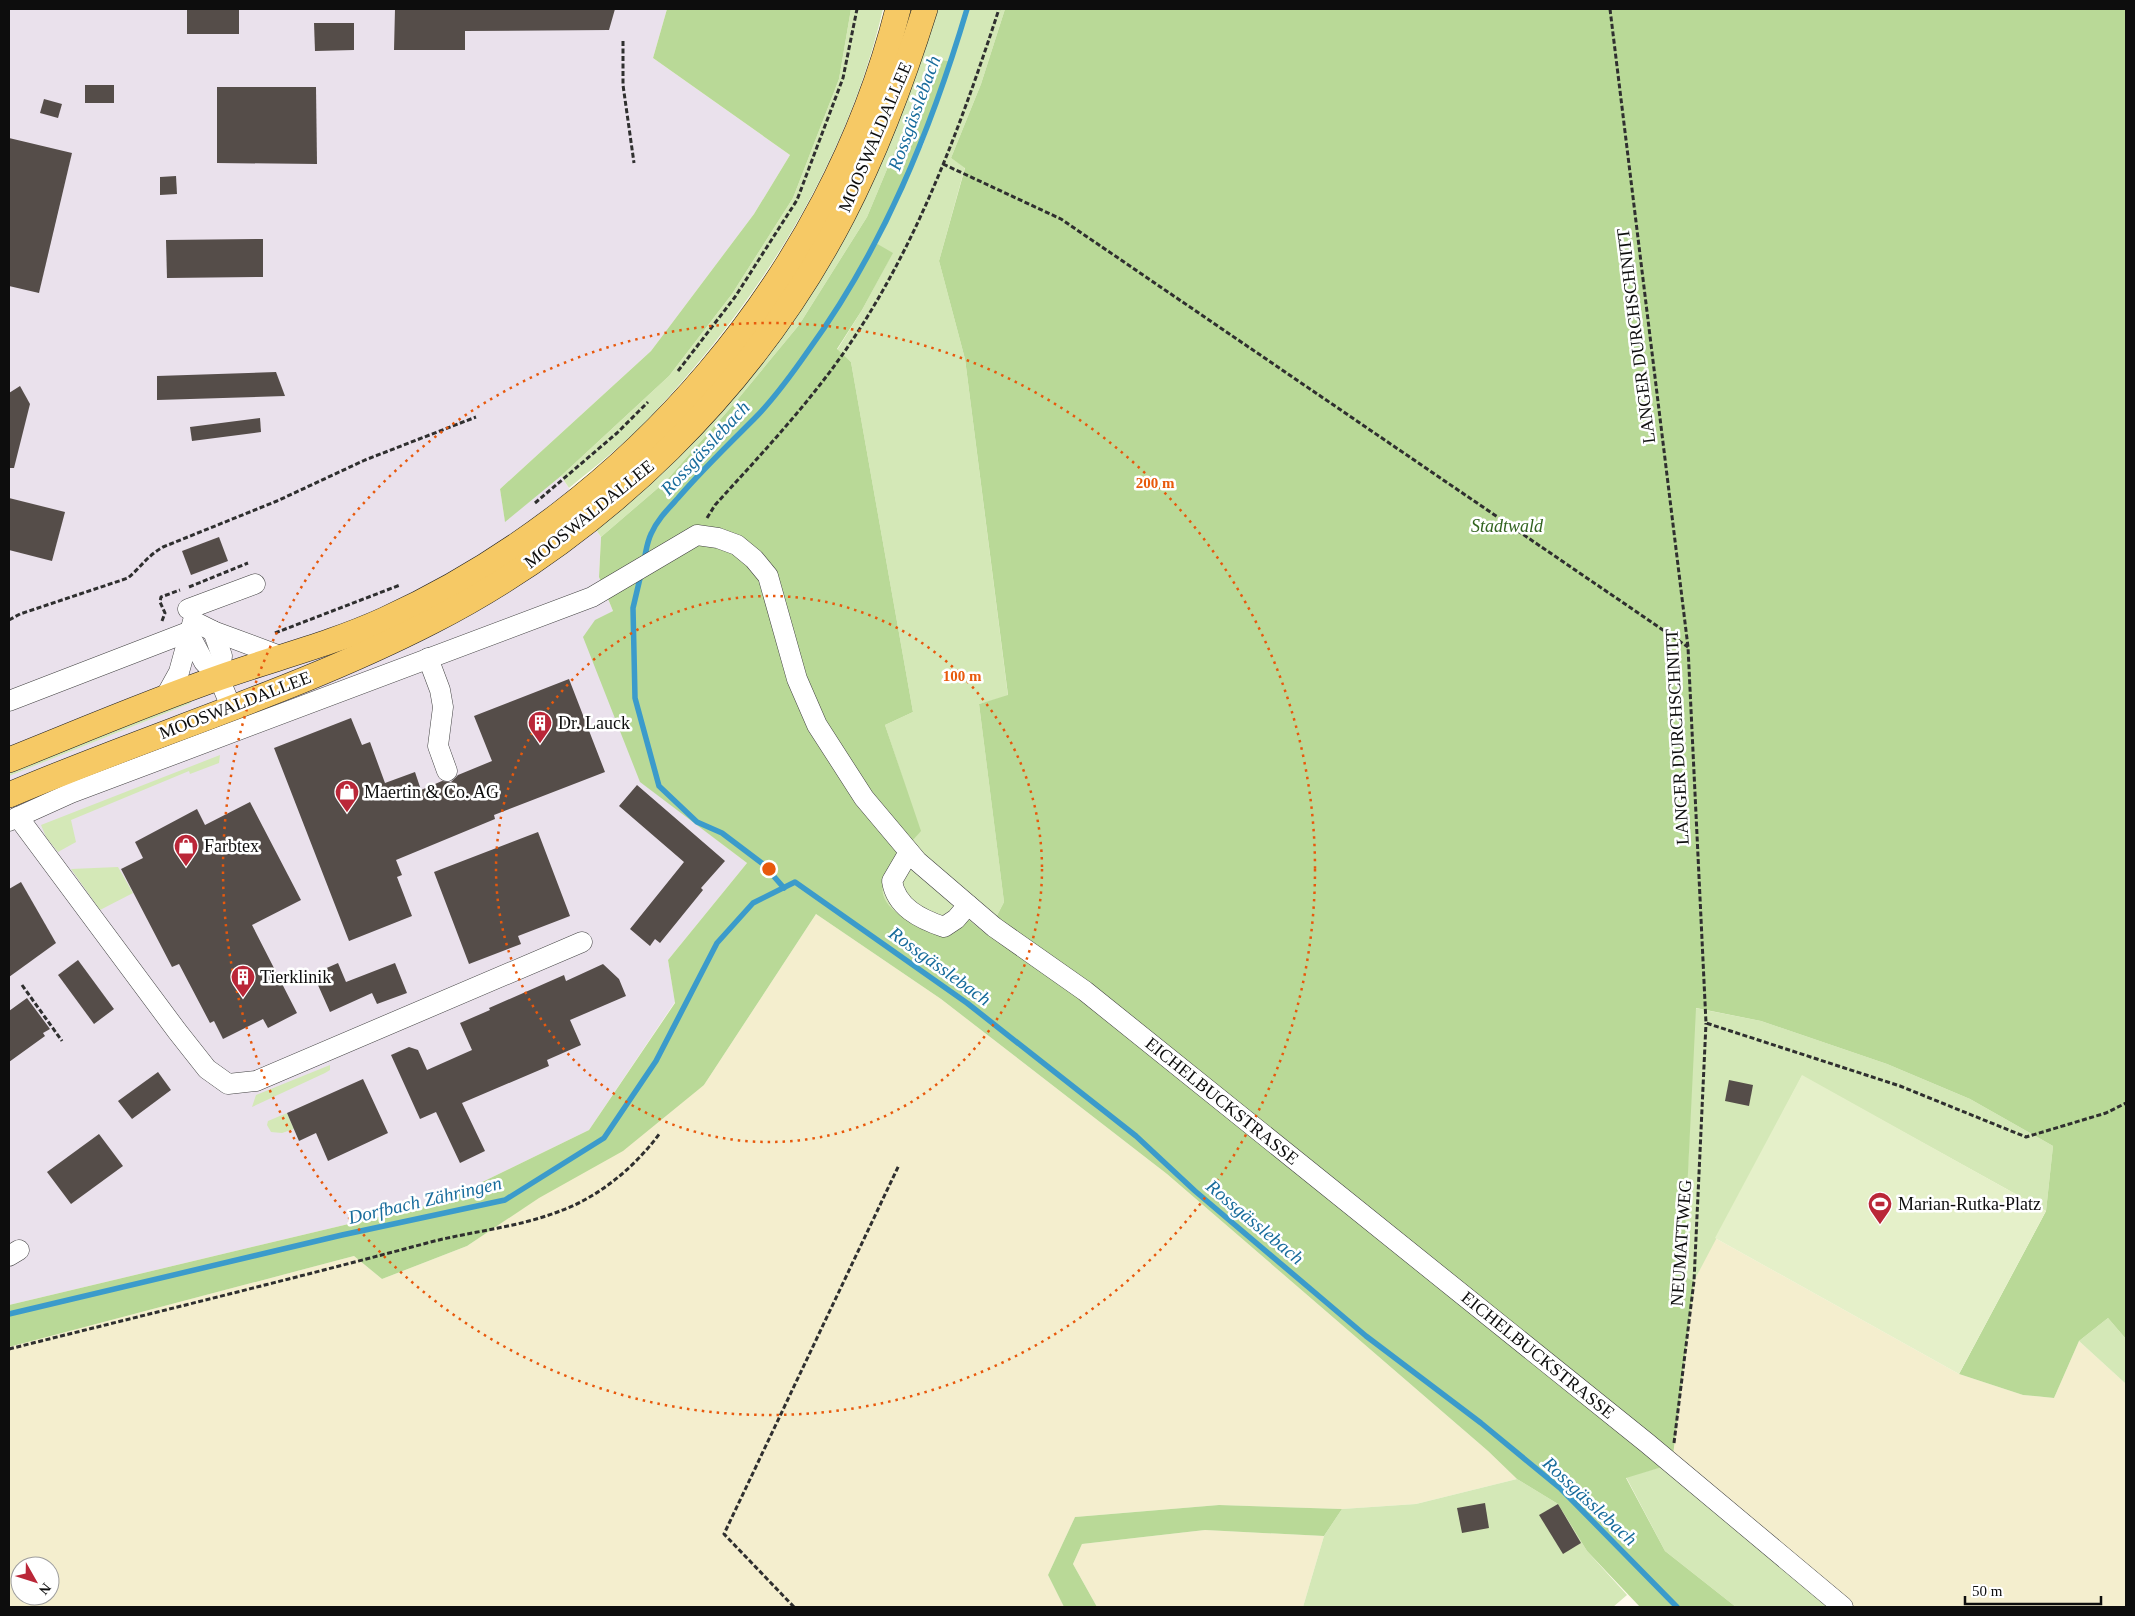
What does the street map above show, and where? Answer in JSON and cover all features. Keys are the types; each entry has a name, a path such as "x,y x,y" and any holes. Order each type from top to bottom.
{"main road":[{"name":"MOOSWALDALLEE","path":"9,760 219,678 382,621 478,570 563,512 600,481 667,418 731,344 779,278 804,237 847,151 875,84 898,9"},
{"name":"MOOSWALDALLEE","path":"12,811 231,707 361,655 432,622 493,588 555,547 606,506 677,441 754,353 802,285 842,218 885,122 926,9"}],"street":[{"name":"MOOSWALDALLEE","path":"12,811 71,793 592,598 618,580 696,535"},
{"name":"EICHELBUCKSTRASSE","path":"696,535 718,538 737,545 754,559 768,576 797,679 817,726 864,798 910,852 994,927 1085,991 1672,1464 1843,1607"},
{"path":"188,609 256,584"},
{"path":"164,699 179,672 192,621 213,631 283,657"},
{"path":"213,631 222,656 219,678"},
{"path":"188,632 204,662 219,678 231,707"},
{"path":"9,701 188,632"},
{"path":"428,658 440,690 443,707 438,746 447,771"},
{"path":"12,811 207,1069 228,1084 256,1081 582,942"},
{"path":"910,852 892,881 894,894 905,907 930,922 944,927 956,919 968,905"}],"path":[{"path":"677,372 735,297 797,200 843,78 857,9"},
{"path":"696,535 715,505 826,378 859,330 903,250 943,164 976,80 999,9"},
{"name":"LANGER DURCHSCHNITT","path":"1610,9 1688,647 1706,1023"},
{"path":"624,41 622,85 634,163"},
{"path":"943,164 1061,219 1688,647"},
{"path":"528,509 617,433 651,400"},
{"path":"9,620 20,614 128,578 140,567 146,557 163,547 277,501 365,460 476,417"},
{"path":"250,644 405,583"},
{"path":"22,985 62,1041"},
{"path":"1706,1023 1900,1086 2026,1137 2106,1113 2126,1103"},
{"name":"NEUMATTWEG","path":"1672,1464 1694,1281 1706,1023"},
{"path":"9,1349 437,1240 515,1226 561,1211 612,1181 643,1156 660,1133"},
{"path":"794,1607 724,1534 899,1165"}],"shaded area":[{"path":"9,9 667,9 653,58 790,155 754,214 651,351 500,489 505,521 561,476 601,537 599,577 613,611 595,621 640,781 747,863 668,960 675,1002 589,1130 441,1202 9,1305"},
{"path":"816,914 941,999 1167,1174 1488,1451 1517,1479 1416,1504 1342,1509 1219,1505 1075,1517 1048,1575 1064,1607 9,1607 9,1347 354,1256 382,1279 467,1246 704,1085"},
{"path":"1715,1238 1959,1374 2023,1395 2054,1398 2079,1341 2126,1384 2126,1607 1843,1607 1672,1464 1694,1281"},
{"path":"1205,1530 1324,1536 1303,1607 1097,1607 1073,1564 1082,1544"}],"green space":[{"path":"667,9 851,9 839,79 793,198 732,294 669,376 561,476 505,522 500,489 651,351 754,214 790,155 653,58"},
{"path":"851,9 883,9 867,66 847,121 822,175 794,227 763,277 691,371 632,435 569,488 561,476 669,376 732,294 793,198 839,79"},
{"path":"932,9 1005,9 981,84 951,158 965,167 939,261 965,359 1008,696 979,704 1004,902 987,935 949,935 930,932 901,917 886,903 882,895 881,887 886,872 920,831 885,725 913,712 851,362 837,350 862,310 892,254 875,243 923,145 952,61 933,59 867,217 799,325 733,405 665,482 601,537 593,525 719,405"},
{"name":"Stadtwald","path":"1005,9 2126,9 2126,1339 2108,1318 2079,1341 2054,1398 2023,1395 1959,1374 2046,1211 2053,1146 1970,1099 1887,1064 1761,1021 1696,1008 1683,1276 1694,1281 1672,1464 1626,1478 1665,1551 1736,1607 1640,1607 1587,1551 1558,1504 1517,1479 1488,1451 1167,1174 941,999 816,914 704,1085 623,1151 539,1198 467,1246 382,1279 354,1256 9,1347 9,1305 441,1202 589,1130 675,1003 668,960 747,863 640,782 583,637 595,620 613,611 599,577 601,537 665,482 733,405 799,325 867,217 933,59 951,61 920,145 874,242 893,253 862,310 837,349 851,362 913,712 885,725 921,831 894,861 887,872 883,883 883,894 888,905 900,915 928,931 938,934 966,918 987,935 1004,902 979,704 1008,695 965,359 939,261 965,168 951,158 981,84"},
{"path":"189,698 191,703 9,776 9,770"},
{"path":"220,755 219,763 190,774 189,771 71,820 76,842 58,852 46,837 41,825"},
{"path":"118,867 133,893 100,910 71,869"},
{"path":"1695,1008 1761,1021 1887,1064 1970,1099 2053,1146 2046,1211 1802,1076 1694,1281 1683,1276"},
{"path":"330,1065 330,1070 325,1073 252,1107 256,1095"},
{"name":"Marian-Rutka-Platz","path":"1802,1075 2046,1211 1959,1374 1715,1238"},
{"path":"287,1113 294,1129 282,1133 271,1132 267,1125 268,1121"},
{"path":"2108,1318 2126,1339 2126,1384 2079,1341"},
{"path":"1672,1464 1843,1607 1736,1607 1665,1551 1626,1477"},
{"path":"1517,1479 1558,1504 1587,1551 1627,1595 1613,1607 1303,1607 1324,1536 1342,1509 1416,1504"},
{"path":"1219,1505 1342,1509 1324,1536 1205,1530 1082,1544 1073,1564 1097,1607 1064,1607 1048,1575 1075,1517"}],"building":[{"path":"187,9 239,9 239,34 187,34"},
{"path":"395,9 615,9 609,30 465,31 465,50 394,50"},
{"path":"314,23 354,23 354,50 315,51"},
{"path":"85,85 114,85 114,103 85,103"},
{"path":"217,87 316,87 317,164 217,163"},
{"path":"44,99 62,104 58,118 40,113"},
{"path":"9,138 72,153 39,293 9,286"},
{"path":"176,176 177,194 160,195 160,177"},
{"path":"263,239 263,277 167,278 166,240"},
{"path":"276,372 285,396 157,400 157,376"},
{"path":"20,386 30,404 14,468 9,468 9,393"},
{"path":"260,418 261,432 192,441 190,427"},
{"path":"9,498 65,512 52,561 9,550"},
{"path":"219,537 228,561 191,575 182,551"},
{"path":"569,679 605,772 494,815 495,819 396,860 402,875 397,877 412,916 349,941 274,748 351,718 362,745 370,742 385,783 415,772 421,790 442,781 451,782 458,775 492,761 474,716"},
{"path":"637,785 725,861 701,888 703,890 660,943 655,939 650,946 630,929 684,862 619,806"},
{"path":"250,802 301,900 252,925 297,1013 268,1028 263,1019 223,1039 214,1021 210,1023 179,964 172,967 121,869 143,858 135,842 197,809 205,825"},
{"path":"538,832 570,916 518,936 521,944 469,964 434,872"},
{"path":"21,882 56,943 9,977 9,889"},
{"path":"78,960 114,1009 94,1024 58,975"},
{"path":"338,963 346,982 395,963 407,993 377,1004 372,993 330,1012 313,974"},
{"path":"603,964 619,979 626,996 570,1020 581,1045 547,1060 549,1066 462,1103 485,1151 460,1163 436,1112 420,1119 391,1055 409,1047 418,1050 427,1070 472,1050 460,1023 564,975 566,981"},
{"path":"27,998 50,1029 43,1033 45,1036 9,1062 9,1011"},
{"path":"158,1072 171,1090 132,1119 118,1101"},
{"path":"363,1079 388,1133 328,1161 316,1133 299,1141 287,1113"},
{"path":"1729,1080 1753,1085 1749,1106 1725,1101"},
{"path":"99,1134 123,1166 71,1204 47,1172"},
{"path":"1485,1503 1489,1528 1462,1533 1457,1508"},
{"path":"1558,1504 1581,1543 1563,1554 1539,1515"}],"waterway":[{"name":"Rossgässlebach","path":"644,560 653,529 660,519 696,478 776,395 835,312 882,229 902,187 938,99 967,9"},
{"name":"Rossgässlebach","path":"641,574 633,608 635,698 659,786 697,822 722,833 763,864 784,888"},
{"name":"Rossgässlebach","path":"9,1314 342,1235 505,1200 604,1138 656,1061 717,943 753,903 795,882 967,1003 1136,1136 1195,1191 1366,1336 1481,1423 1561,1489 1677,1607"}],"place":[{"name":"Dr. Lauck","path":"540,744"},
{"name":"Maertin & Co. AG","path":"347,813"},
{"name":"Farbtex","path":"186,867"},
{"name":"Tierklinik","path":"243,998"},
{"name":"Marian-Rutka-Platz","path":"1880,1225"}],"water label":[{"name":"Dorfbach Zähringen","path":"425,1200"}]}
